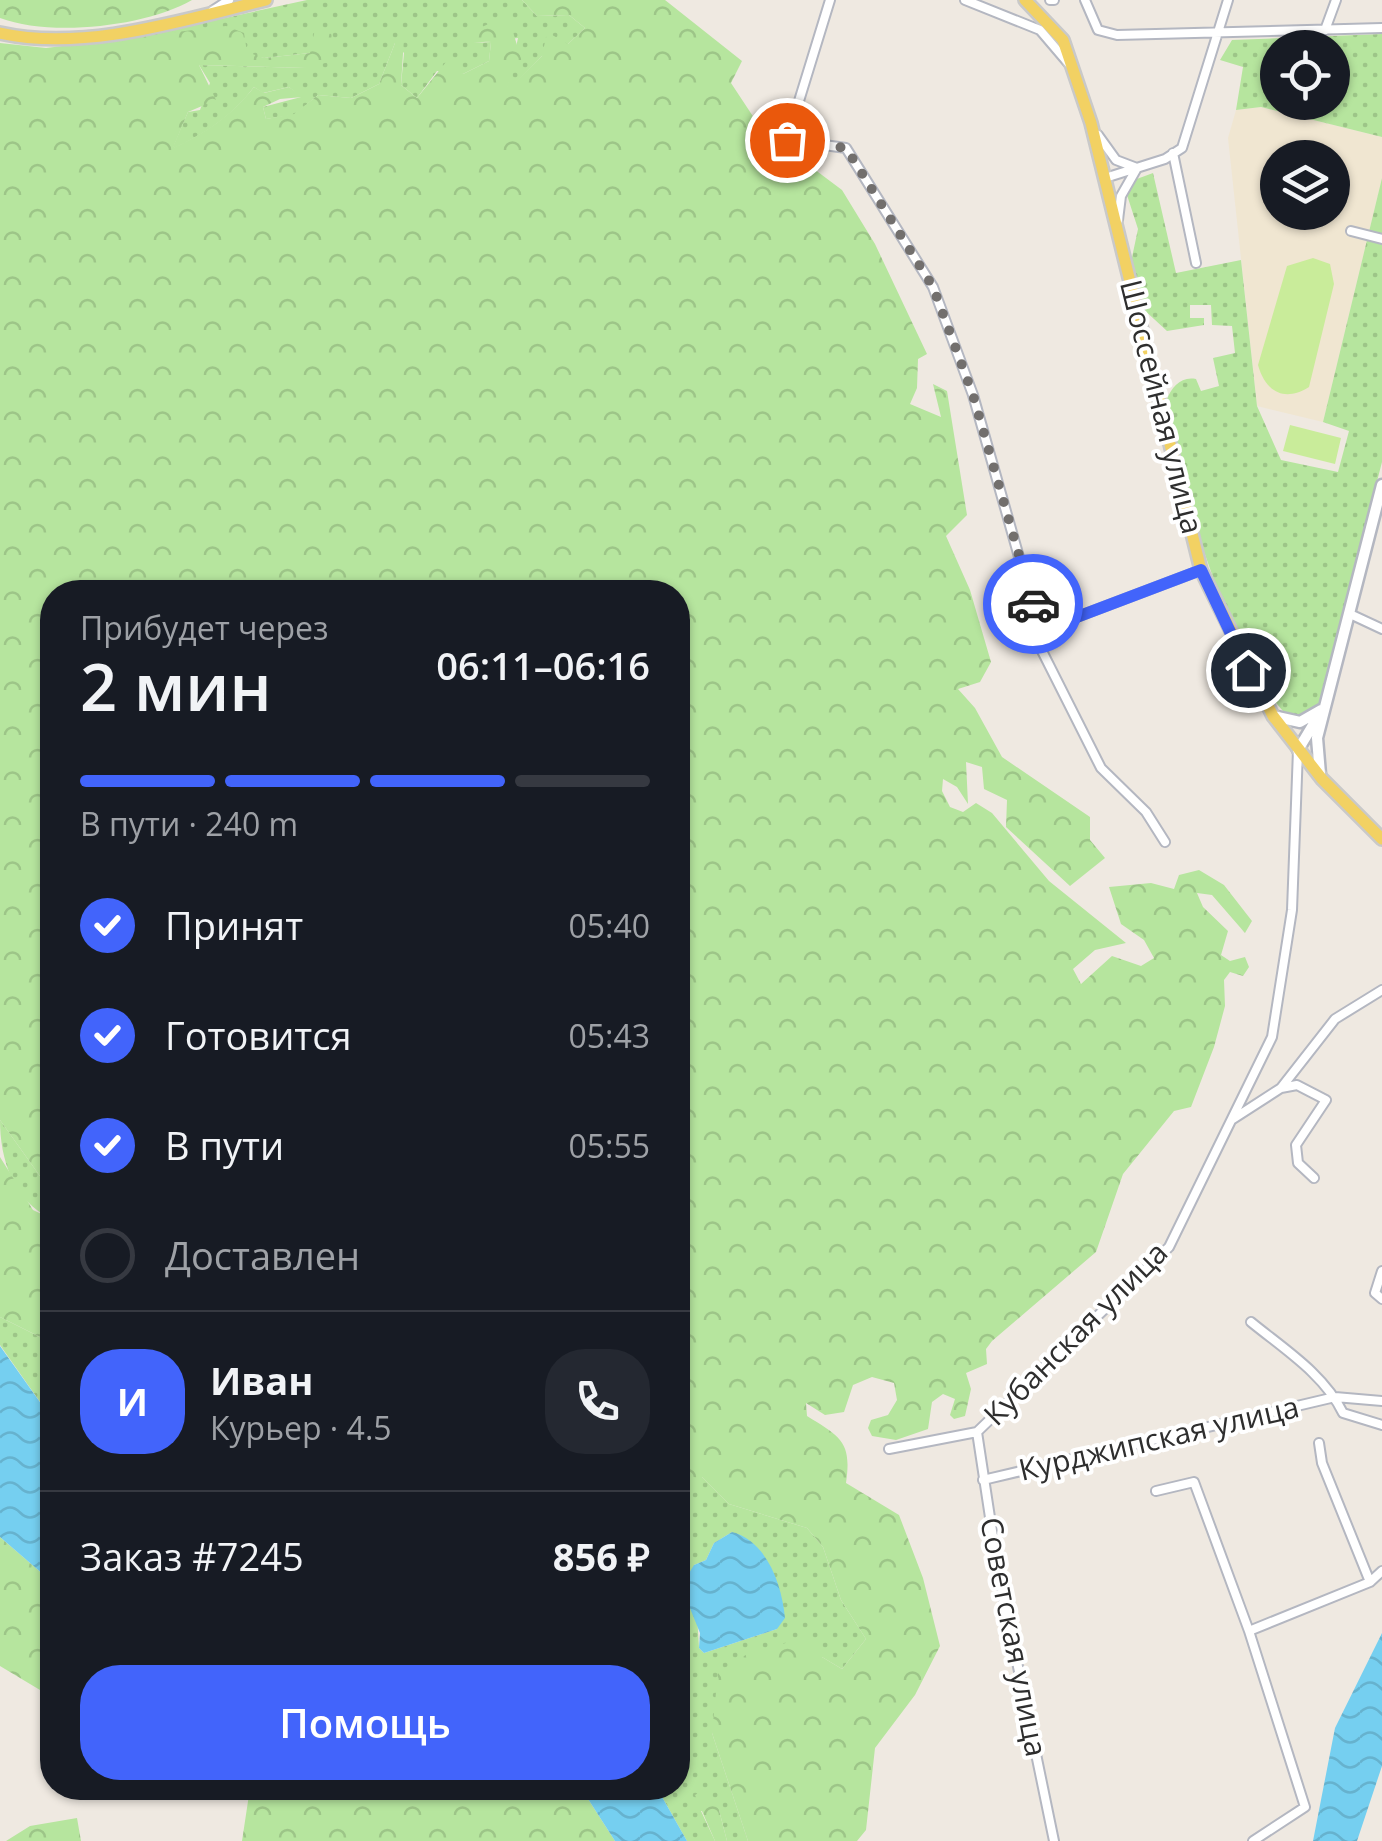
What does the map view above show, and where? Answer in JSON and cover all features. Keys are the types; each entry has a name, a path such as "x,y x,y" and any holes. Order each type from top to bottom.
{"main road":[{"path":"0,33 60,38 207,14 266,0"},
{"name":"Шоссейная улица","path":"1025,0 1052,23 1091,122 1201,570 1272,716 1322,780 1382,840"},
{"path":"1322,780 1315,748 1382,485"},
{"path":"1272,716 1304,722 1324,705"},
{"path":"1298,750 1324,705"}],"street":[{"path":"207,14 229,0"},
{"path":"830,0 787,140 846,148 933,287 973,395 1040,631 1037,640 1101,768 1146,812 1164,842"},
{"path":"965,0 1040,30 1072,66"},
{"path":"1085,0 1098,30 1116,35 1260,33"},
{"path":"1105,178 1182,148 1228,0"},
{"path":"1336,0 1326,30 1382,28"},
{"path":"1091,122 1116,160 1138,168"},
{"path":"1173,153 1196,262"},
{"path":"1118,228 1120,196 1138,168"},
{"path":"1351,231 1382,239"},
{"path":"1040,631 1201,570"},
{"path":"1350,614 1382,629"},
{"name":"Кубанская улица","path":"889,1449 977,1432 1170,1247 1272,1038 1292,910 1298,750"},
{"path":"1233,1119 1281,1088 1324,1028 1382,990"},
{"path":"1281,1088 1296,1085 1326,1100 1296,1145 1298,1163 1314,1178"},
{"path":"1382,1271 1375,1293 1382,1299"},
{"name":"Курджипская улица","path":"1251,1322 1307,1366 1335,1397"},
{"path":"1335,1397 1343,1414 1382,1425"},
{"name":"Курджипская улица","path":"983,1480 1335,1397 1382,1401"},
{"name":"Советская улица","path":"977,1432 1054,1841"},
{"path":"1319,1443 1322,1462 1370,1582"},
{"path":"1156,1490 1194,1482 1249,1631 1306,1807 1253,1841"},
{"path":"1249,1631 1370,1582 1382,1571"}],"shaded area":[{"path":"1260,107 1260,120 1313,120 1382,137 1382,178 1323,422 1257,406 1228,138 1236,110"}],"green space":[{"path":"0,0 192,0 124,23 70,28 0,18"},
{"path":"307,0 522,0 537,16 569,15 585,28 568,44 542,56 506,92 518,38 474,43 491,42 489,61 463,74 437,71 417,98 401,85 404,53 395,43 379,84 351,98 318,95 294,115 266,119 263,107 301,97 289,87 263,93 254,87 217,123 172,149 188,112 200,110 210,83 199,65 305,68 310,53 264,58 147,35"},
{"path":"522,0 665,0 742,61 731,83 762,130 842,190 875,244 927,354 918,359 917,388 910,404 941,417 933,384 947,391 967,515 946,536 970,590 991,662 980,682 958,689 975,708 1002,757 1090,817 1090,840 1105,858 1070,886 1006,827 1007,800 984,789 982,767 966,762 968,804 957,787 943,779 942,791 950,807 963,812 976,803 992,813 1049,881 1126,943 1095,950 1073,969 1081,984 1112,956 1141,966 1154,958 1144,940 1121,924 1109,887 1151,883 1174,889 1179,875 1199,870 1224,885 1252,921 1245,933 1212,895 1197,893 1203,907 1228,931 1221,955 1230,961 1245,957 1249,967 1243,976 1230,972 1224,980 1225,1006 1191,1107 1174,1111 1123,1174 1096,1252 992,1341 986,1349 987,1364 966,1373 971,1389 965,1416 954,1419 950,1415 955,1399 943,1394 932,1402 928,1429 896,1440 872,1436 868,1428 871,1420 888,1415 897,1400 894,1383 872,1377 853,1385 844,1412 825,1415 806,1403 807,1416 842,1442 847,1458 846,1483 899,1515 923,1578 940,1646 915,1695 875,1748 866,1830 857,1841 748,1841 712,1733 718,1672 749,1653 811,1636 822,1657 842,1669 866,1639 841,1600 823,1547 807,1528 729,1504 702,1477 690,1477 690,580 40,580 40,1176 0,1120 0,43 46,48 226,26 244,33 247,52 264,58 310,53 315,29 331,34 336,45 329,62 305,68 199,65 216,100 188,112 173,148 218,122 254,87 264,93 289,87 303,97 280,99 263,107 266,119 294,114 318,95 351,98 379,84 395,43 404,38 401,85 417,98 446,62 463,74 489,61 491,42 458,38 508,15 522,62 511,74 507,90 542,56 547,32 568,44 585,28 569,15 537,16"},
{"path":"1382,34 1382,137 1313,120 1350,120 1350,35"},
{"path":"1260,39 1260,107 1236,110 1243,67 1220,60 1232,40"},
{"path":"1153,173 1176,273 1241,260 1257,406 1281,460 1338,472 1349,431 1323,422 1382,178 1382,462 1320,703 1307,717 1287,716 1263,687 1227,618 1199,537 1167,399 1174,387 1186,379 1196,379 1201,391 1219,386 1213,358 1235,353 1232,326 1212,325 1211,305 1190,305 1190,318 1204,318 1204,325 1167,331 1141,307 1131,262 1138,229 1127,195 1134,180"},
{"path":"1313,258 1330,264 1334,284 1309,387 1284,394 1271,388 1258,365 1287,266"},
{"path":"1290,425 1341,438 1335,464 1283,451"},
{"path":"0,1120 40,1176 40,1212 18,1190 3,1149"},
{"path":"0,1157 33,1210 40,1213 40,1337 0,1317"},
{"path":"0,1317 40,1337 40,1402 0,1345"},
{"path":"690,1477 702,1477 729,1504 807,1528 823,1547 841,1600 866,1639 842,1669 822,1657 712,1733 748,1841 727,1841 719,1810 701,1811 715,1841 687,1841 664,1800 690,1800","holes":["732,1532 764,1564 777,1585 777,1629 704,1653 699,1648 694,1565 706,1560 714,1543"]},
{"path":"0,1537 40,1572 40,1690 0,1666"},
{"path":"705,1789 719,1810 727,1841 715,1841 695,1795"},
{"path":"248,1800 589,1800 615,1841 242,1841"},
{"path":"77,1818 81,1841 6,1841 30,1826"}],"water":[{"path":"0,1346 40,1402 40,1572 0,1537"},
{"path":"732,1532 755,1545 771,1566 785,1618 777,1629 704,1653 699,1648 700,1633 690,1608 690,1571 706,1560 714,1543"},
{"path":"1382,1633 1382,1766 1357,1841 1313,1841 1335,1728"},
{"path":"589,1800 664,1800 687,1841 615,1841"}],"way so far":[{"path":"787,140 846,148 933,287 973,395 1033,604"}],"route":[{"path":"1033,604 1040,631 1201,570 1248,670"}]}
